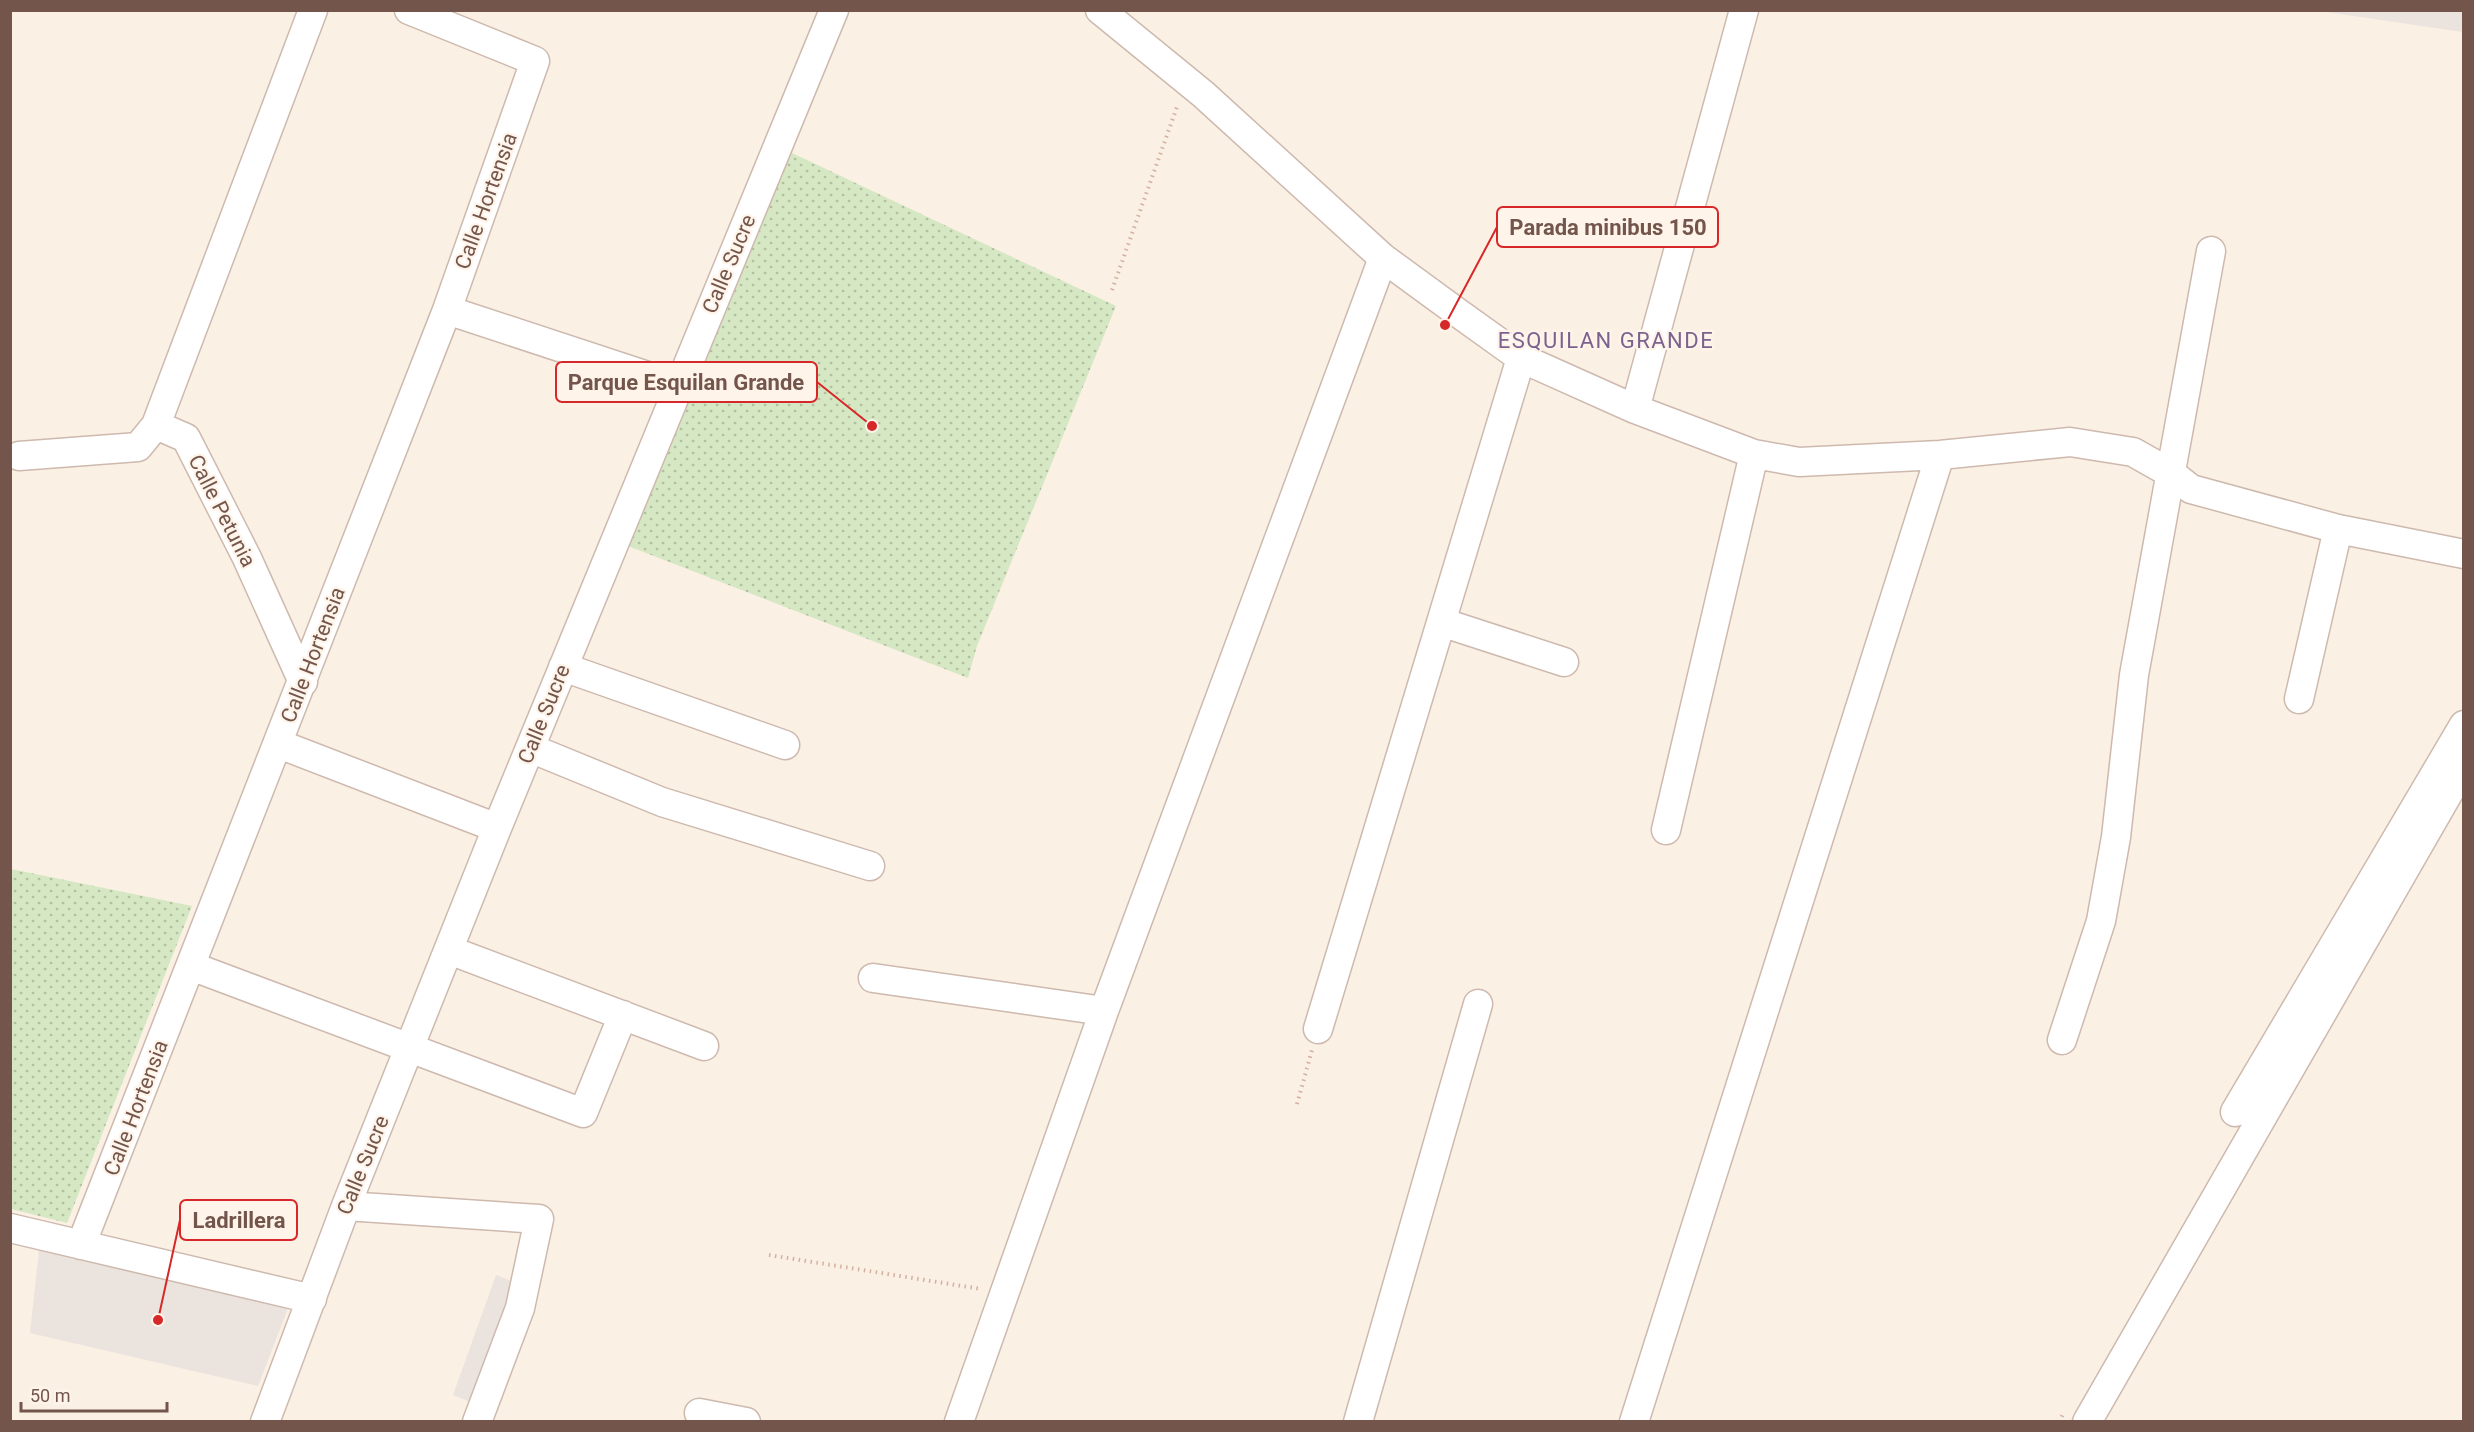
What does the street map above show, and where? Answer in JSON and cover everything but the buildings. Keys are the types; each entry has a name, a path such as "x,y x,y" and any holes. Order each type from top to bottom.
{"street":[{"path":"19,456 138,447 156,425 313,10"},
{"name":"Calle Hortensia","path":"81,1245 447,310 535,62 409,10"},
{"name":"Calle Sucre","path":"266,1422 346,1206 497,828 834,10"},
{"path":"1100,10 1186,80 1383,258 1521,358 1635,409 1754,454 1799,462 1940,455 2070,442 2133,452 2172,474 2191,489 2338,529 2463,554"},
{"path":"1635,409 1744,10"},
{"path":"2062,1040 2103,910 2116,837 2134,675 2211,251"},
{"path":"959,1422 1104,1011 1383,258"},
{"path":"447,310 678,386"},
{"path":"1318,1029 1521,358"},
{"name":"Calle Petunia","path":"156,425 186,438 247,558 303,682"},
{"path":"1666,830 1754,454"},
{"path":"1634,1422 1940,455"},
{"path":"2298,699 2338,529"},
{"path":"1441,622 1563,662"},
{"path":"563,667 785,745"},
{"path":"2235,1112 2463,725"},
{"path":"279,744 497,828"},
{"path":"530,748 662,802 870,866"},
{"path":"2087,1422 2463,766"},
{"path":"449,950 704,1046"},
{"path":"191,966 583,1113 623,1016"},
{"path":"873,978 1104,1011"},
{"path":"1358,1422 1478,1004"},
{"path":"346,1206 539,1219 520,1308 477,1422"},
{"path":"10,1228 312,1299"},
{"path":"699,1413 746,1422"}],"path":[{"path":"1112,290 1186,80"},
{"path":"1297,1104 1318,1029"},
{"path":"769,1255 1006,1292"}],"shaded area":[{"path":"2319,11 2463,11 2463,32"},
{"path":"39,1250 289,1306 258,1386 30,1333"},
{"path":"496,1275 516,1283 473,1403 453,1395"}],"green space":[{"path":"790,152 1116,306 977,646 968,678 628,546"},
{"path":"11,869 192,906 67,1223 11,1209"}],"place":[{"name":"Parada minibus 150","path":"1445,325"},
{"name":"Parque Esquilan Grande","path":"872,426"},
{"name":"Ladrillera","path":"158,1320"}],"district":[{"name":"ESQUILAN GRANDE","path":"1606,340"}]}
